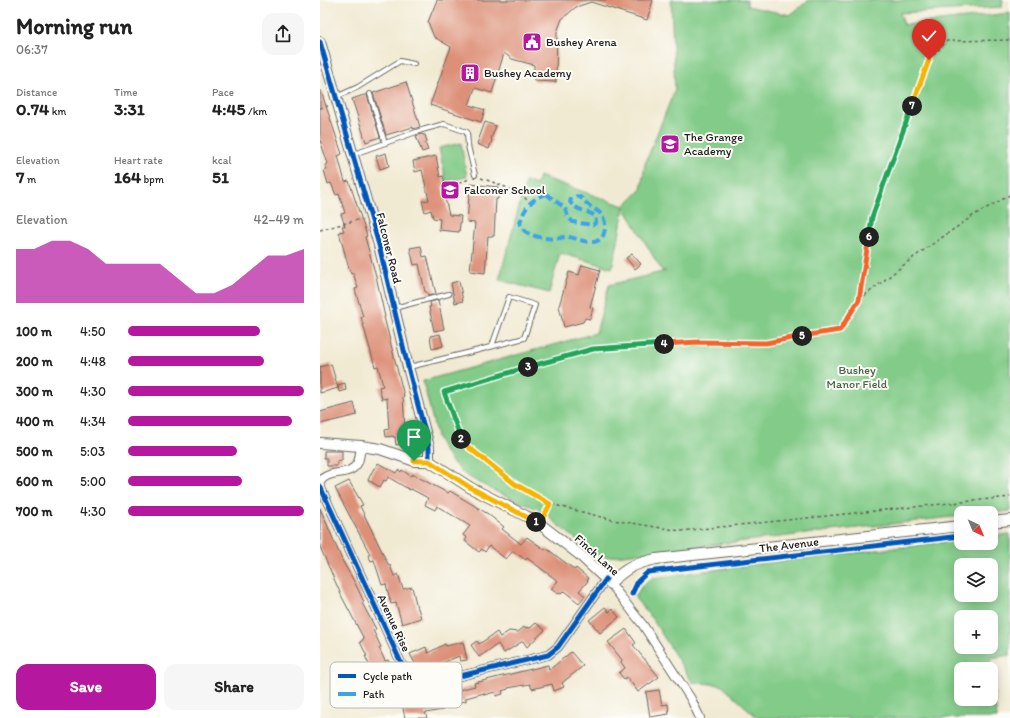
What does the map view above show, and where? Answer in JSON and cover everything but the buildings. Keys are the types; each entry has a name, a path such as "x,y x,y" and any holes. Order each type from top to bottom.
{"street":[{"name":"Falconer Road","path":"320,46 371,216 408,367 430,447 429,461"},
{"path":"320,442 380,449 414,461 429,461"},
{"path":"320,482 328,475 346,472 354,467 359,459 361,446"},
{"name":"Finch Lane","path":"429,461 471,488 540,524 580,555 608,581 643,625 691,699 700,718"},
{"name":"Avenue Rise","path":"320,486 401,662"},
{"path":"998,521 1010,520"},
{"name":"The Avenue","path":"608,581 635,564 656,560 954,527"},
{"name":"Avenue Rise","path":"462,676 548,656 558,647 608,581"}],"lane":[{"path":"336,98 358,87 400,61 414,64"},
{"path":"370,94 385,143"},
{"path":"353,154 444,124 467,132 468,146 475,175"},
{"path":"394,308 449,294"},
{"path":"408,367 492,346 524,338 535,305 509,297 492,346"}],"path":[{"path":"859,300 872,217 929,60 947,41 1010,40"},
{"path":"450,197 455,185 468,180 475,175 484,180 501,184 523,196 530,203"},
{"path":"1010,195 974,215 914,257 859,300 840,330 766,343 698,342 593,349 444,392 462,442 515,484 550,504 613,520 681,531 1010,497"},
{"path":"320,230 371,216"},
{"path":"540,524 550,504"}],"green space":[{"name":"Bushey Manor Field","path":"671,0 747,0 747,6 790,15 809,0 1003,0 1002,7 900,13 904,25 1010,13 1010,511 998,512 998,506 954,506 954,517 606,557 595,554 540,510 497,492 476,481 464,474 453,463 444,451 437,437 423,381 596,333 609,285 666,271 662,271 624,207 612,268 560,253 549,293 499,280 526,181 536,185 539,176 624,206 641,189 645,164 675,89"},
{"path":"461,143 467,177 446,181 439,148"},
{"path":"1010,534 1010,655 990,658 990,662 954,662 954,706 996,706 997,718 758,718 721,685 692,682 653,620 635,598 642,585 653,578 954,541 954,550 998,550 998,535"}],"marked path":[{"path":"546,194 565,208 568,217 573,222 593,225 596,222 595,216 572,205 570,202 574,197 577,196 581,198 599,212 605,223 605,231 602,238 595,242 588,242 567,237 552,239 542,238 525,231 520,223 526,209 532,201 546,194"}],"cycle path":[{"path":"320,42 379,245 429,447 429,461"},
{"path":"320,486 401,662"},
{"path":"632,594 638,581 648,572 954,537"},
{"path":"462,675 548,655 558,647 606,579"}],"place":[{"name":"Bushey Arena","path":"532,42"},
{"name":"Bushey Academy","path":"470,73"},
{"name":"The Grange Academy","path":"670,144"},
{"name":"Falconer School","path":"450,190"}],"route":[{"path":"414,461 429,461 471,488 540,524 550,504 515,484 462,442 444,392 593,349 698,342 766,343 840,330 859,300 872,217 929,60"}]}
